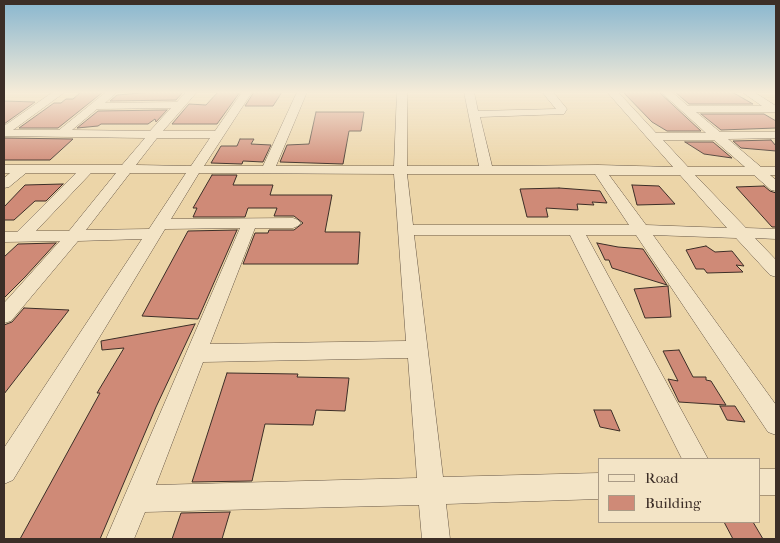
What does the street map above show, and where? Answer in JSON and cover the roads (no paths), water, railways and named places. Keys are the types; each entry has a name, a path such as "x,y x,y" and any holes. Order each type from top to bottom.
{"street":[{"path":"4,132 25,117"},
{"path":"63,132 81,117"},
{"path":"4,316 74,235 169,117"},
{"path":"6,465 194,169 229,117"},
{"path":"268,169 291,117"},
{"path":"401,117 400,169 436,539"},
{"path":"476,117 486,169"},
{"path":"635,117 776,271"},
{"path":"695,117 776,187"},
{"path":"4,132 217,136"},
{"path":"653,137 776,135"},
{"path":"4,169 598,169 776,171"},
{"path":"4,184 23,169"},
{"path":"22,236 88,169"},
{"path":"598,169 776,424"},
{"path":"4,237 74,235 250,222 293,223"},
{"path":"120,539 198,353 250,222"},
{"path":"406,230 641,230 776,234"},
{"path":"575,230 693,458"},
{"path":"198,353 417,349"},
{"path":"760,482 776,482"},
{"path":"137,499 598,486"}]}
